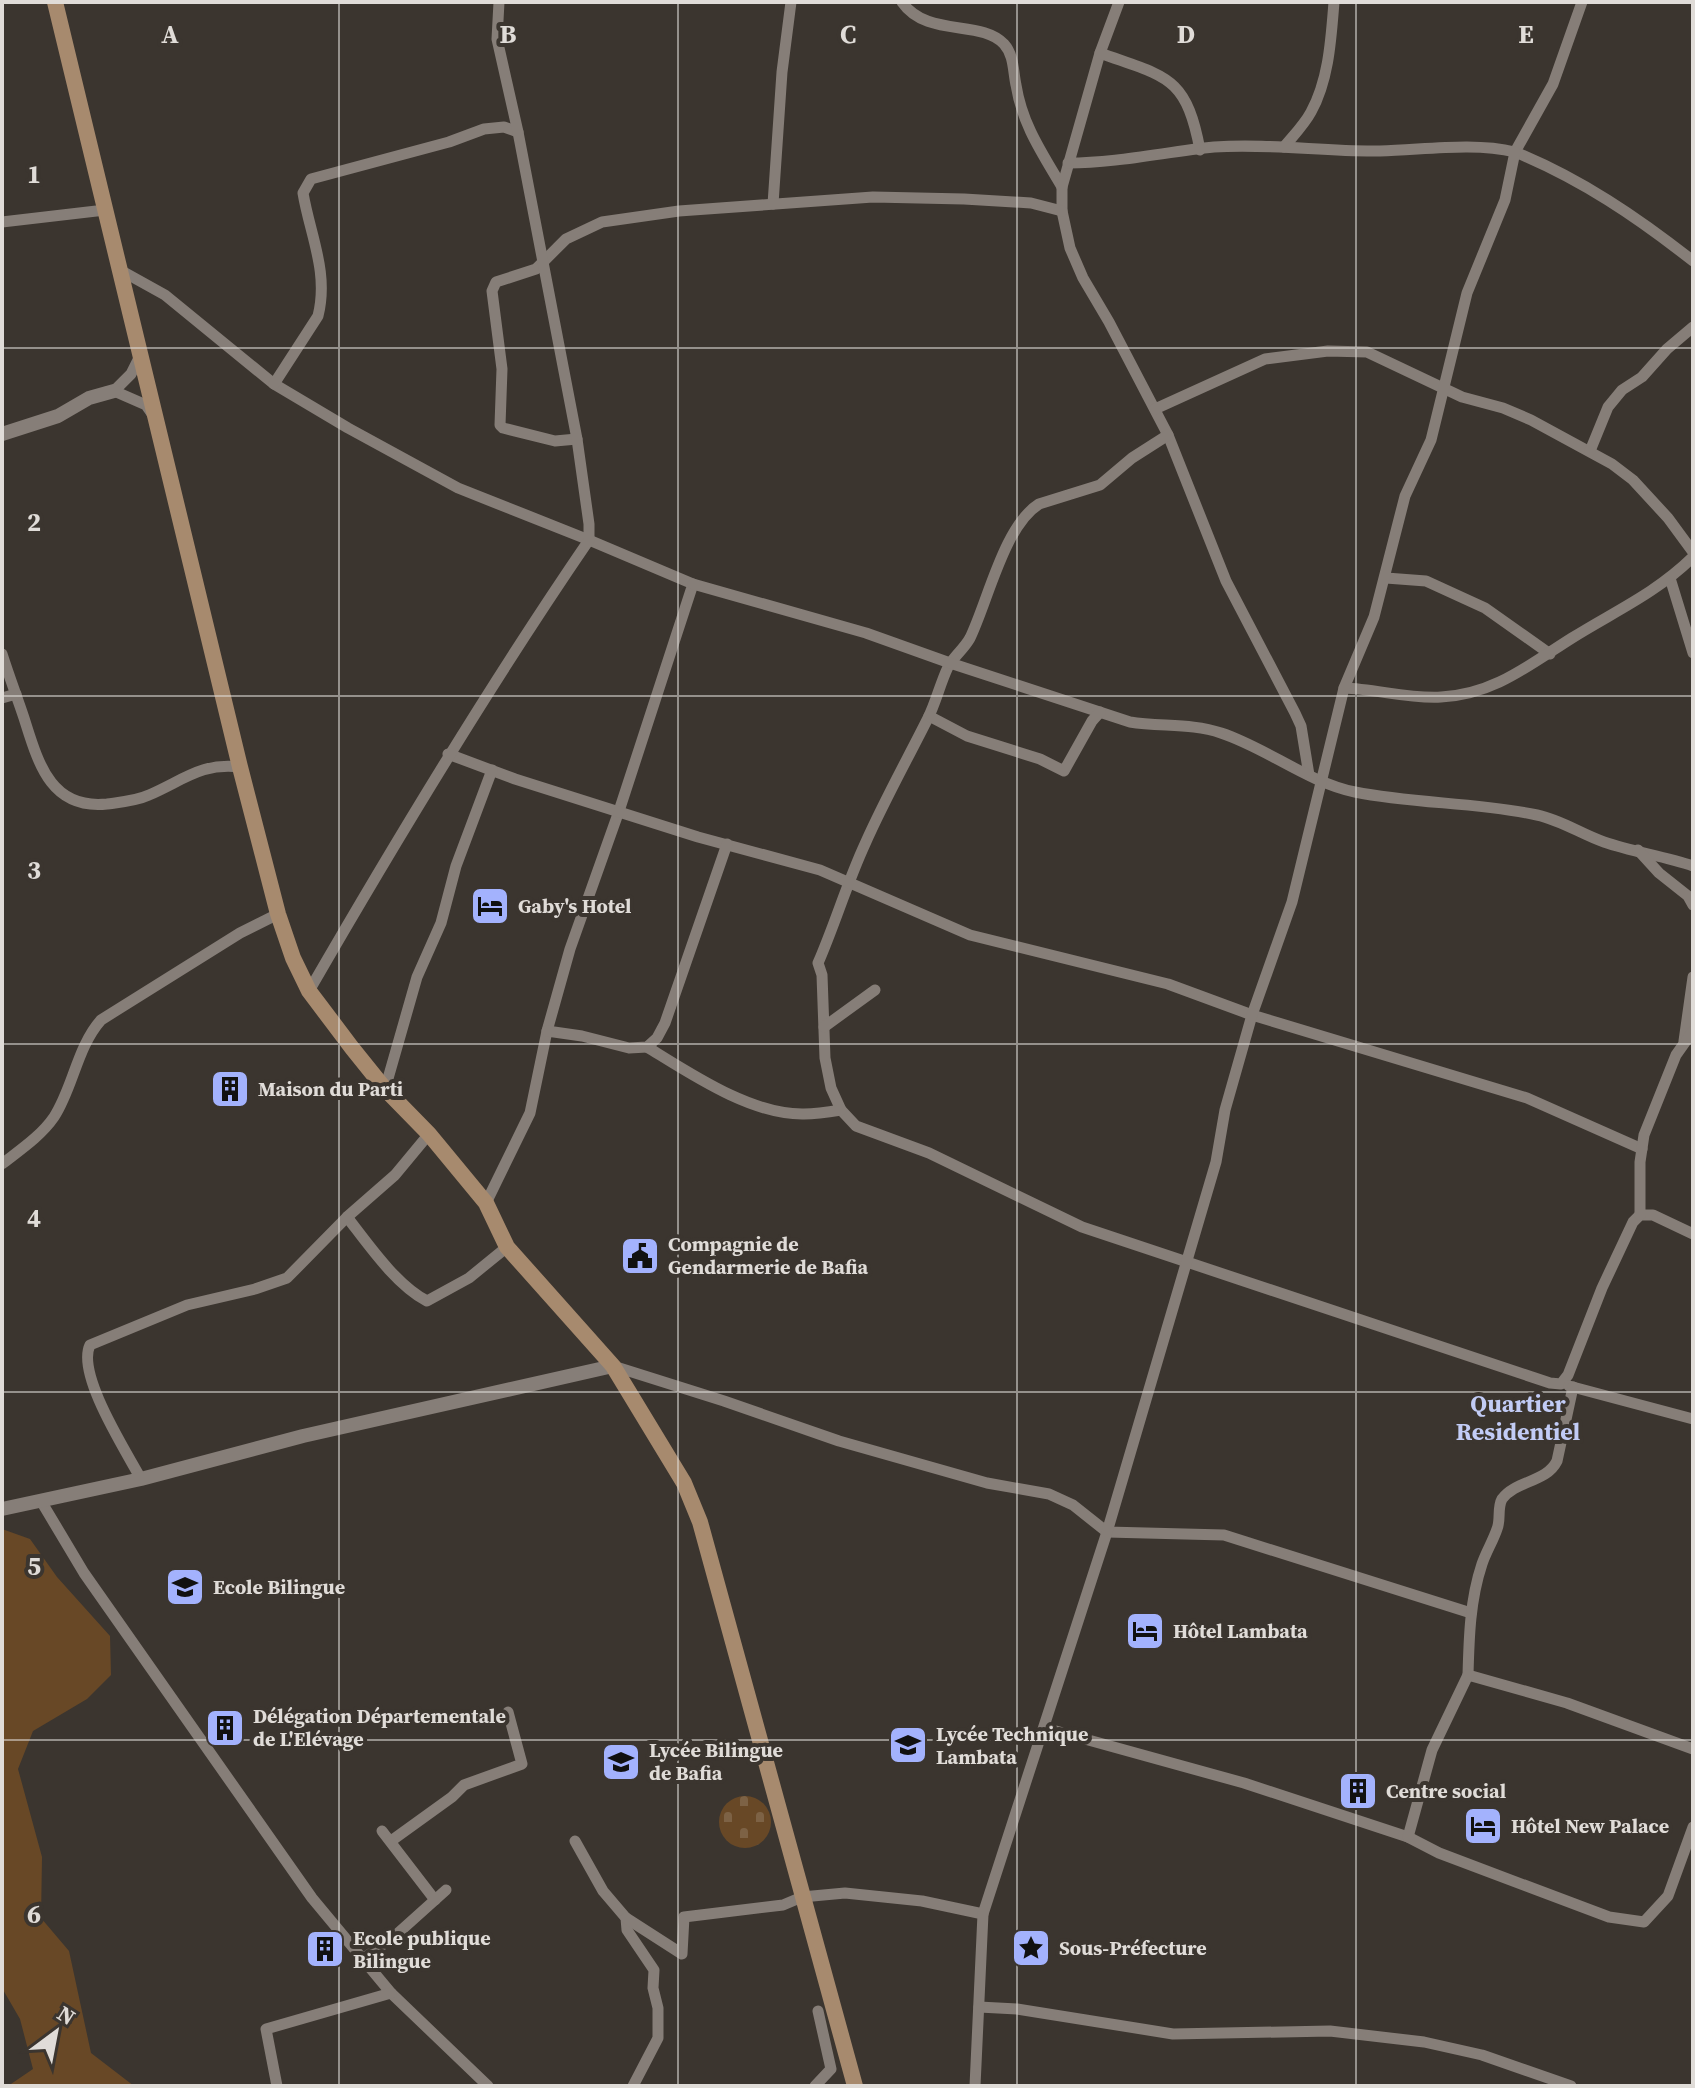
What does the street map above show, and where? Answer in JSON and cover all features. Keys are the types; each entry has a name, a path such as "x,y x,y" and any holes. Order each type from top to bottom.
{"main road":[{"path":"55,2 240,767 278,914 293,958 309,991 385,1089 429,1134 486,1203 507,1247 613,1366 684,1483 700,1522 855,2086"}],"street":[{"path":"309,991 448,754 589,540 577,439 497,39 499,2"},
{"path":"773,204 782,72 791,2"},
{"path":"902,2 915,15 927,20 950,28 984,33 1005,44 1012,58 1021,110 1031,137 1062,187"},
{"path":"1119,2 1100,53 1062,187 1062,211 1070,248 1083,278 1168,435 1226,581 1272,664 1301,726 1309,775"},
{"path":"1284,147 1309,116 1319,95 1328,64 1334,2"},
{"path":"975,2086 983,1914 1107,1532 1216,1162 1225,1110 1252,1015 1292,902 1344,688 1374,617 1405,496 1431,440 1467,293 1505,200 1515,152 1553,84 1582,2"},
{"path":"1100,53 1160,74 1181,91 1194,119 1200,150"},
{"path":"274,384 318,316 321,304 315,234 303,193 311,179 423,150 484,129 504,127 518,132"},
{"path":"1068,163 1101,163 1200,150 1261,146 1348,152 1484,148 1515,152 1582,183 1628,212 1693,261"},
{"path":"577,439 555,441 500,425 502,369 493,286 496,282 529,272 566,239 602,222 679,211 873,197 1031,203 1062,211"},
{"path":"2,222 105,210"},
{"path":"120,270 165,295 274,384 458,488 693,584 866,633 1100,712 1157,727 1202,727 1223,733 1266,751 1309,775 1353,791 1536,815 1567,824 1605,842 1693,866"},
{"path":"1590,451 1608,407 1622,390 1642,377 1667,349 1693,327"},
{"path":"1155,409 1265,359 1296,353 1367,352 1462,397 1503,408 1531,420 1612,464 1633,480 1668,518 1693,555 1670,578 1620,612 1486,690 1440,698 1344,688"},
{"path":"2,434 58,416 89,398 114,391 131,374 140,356"},
{"path":"114,391 146,405 154,417"},
{"path":"1168,435 1132,458 1100,485 1031,509 1002,559 970,638 950,663 929,716 885,799 848,881 832,932 818,963 822,975 825,1058 831,1088 841,1110 856,1126 929,1153 1082,1227 1550,1383 1693,1419"},
{"path":"1386,578 1426,581 1485,608 1550,654"},
{"path":"1670,578 1693,653"},
{"path":"486,1203 530,1113 547,1031 570,949 693,584"},
{"path":"2,654 36,758 66,796 79,804 129,802 148,796 197,771 221,765 240,767"},
{"path":"2,698 16,694"},
{"path":"929,716 967,736 1040,759 1064,771 1100,712"},
{"path":"448,754 619,811 820,870 970,935 1168,984 1252,1015 1527,1098 1642,1149"},
{"path":"385,1089 417,977 441,923 456,866 492,770"},
{"path":"647,1047 657,1038 665,1023 727,844"},
{"path":"1638,849 1659,873 1688,896 1693,905"},
{"path":"2,1164 43,1131 56,1114 101,1020 228,939 278,914"},
{"path":"1408,1837 1432,1750 1468,1675 1471,1613 1483,1561 1499,1526 1500,1505 1504,1497 1552,1470 1557,1461 1568,1375 1633,1222 1640,1215 1642,1149 1650,1118 1684,1041 1693,977"},
{"path":"824,1027 875,990"},
{"path":"547,1031 629,1048 647,1047 693,1076 755,1105 802,1114 841,1110"},
{"path":"1684,1041 1693,1031"},
{"path":"141,1479 95,1387 86,1361 90,1345 187,1305 287,1278 347,1217 395,1175 429,1134"},
{"path":"1640,1215 1653,1215 1693,1234"},
{"path":"347,1217 368,1245 414,1294 427,1301 469,1278 507,1247"},
{"path":"2,1509 141,1479 303,1436 613,1366 839,1441 987,1483 1049,1494 1073,1505 1107,1532 1224,1535 1471,1613"},
{"path":"41,1501 84,1573 312,1898 391,1993 488,2086"},
{"path":"1468,1675 1567,1703 1693,1749"},
{"path":"391,1841 464,1785 522,1764 508,1712"},
{"path":"1045,1728 1244,1783 1408,1837 1439,1853 1609,1917 1644,1922 1668,1896 1693,1827"},
{"path":"382,1831 435,1900"},
{"path":"575,1841 603,1891 626,1918 682,1954 684,1917 783,1905 802,1897 845,1893 922,1901 983,1914"},
{"path":"363,1959 397,1934 446,1890"},
{"path":"626,1918 627,1930 654,1970 653,1988 658,2008 658,2038 633,2086"},
{"path":"277,2086 266,2029 391,1993"},
{"path":"979,2007 1017,2009 1173,2034 1330,2031 1424,2042 1482,2055 1571,2086"},
{"path":"815,2086 831,2069 818,2011"}],"green space":[{"path":"2,1529 30,1539 57,1577 110,1636 111,1675 87,1699 33,1731 18,1769 42,1857 41,1918 69,1951 91,2053 134,2086 8,2086 33,2069 20,2019 2,1988"},
{"path":"745,1796 763,1804 771,1822 763,1840 745,1848 727,1840 719,1822 727,1804"}],"place":[{"name":"Gaby's Hotel","path":"490,906"},
{"name":"Maison du Parti","path":"230,1089"},
{"name":"Compagnie de Gendarmerie de Bafia","path":"640,1256"},
{"name":"Ecole Bilingue","path":"185,1587"},
{"name":"Hôtel Lambata","path":"1145,1631"},
{"name":"Délégation Départementale de L'Elévage","path":"225,1728"},
{"name":"Lycée Technique Lambata","path":"908,1745"},
{"name":"Lycée Bilingue de Bafia","path":"621,1762"},
{"name":"Centre social","path":"1358,1791"},
{"name":"Hôtel New Palace","path":"1483,1826"},
{"name":"Sous-Préfecture","path":"1031,1948"},
{"name":"Ecole publique Bilingue","path":"325,1949"}],"district":[{"name":"Quartier Residentiel","path":"1518,1417"}]}
